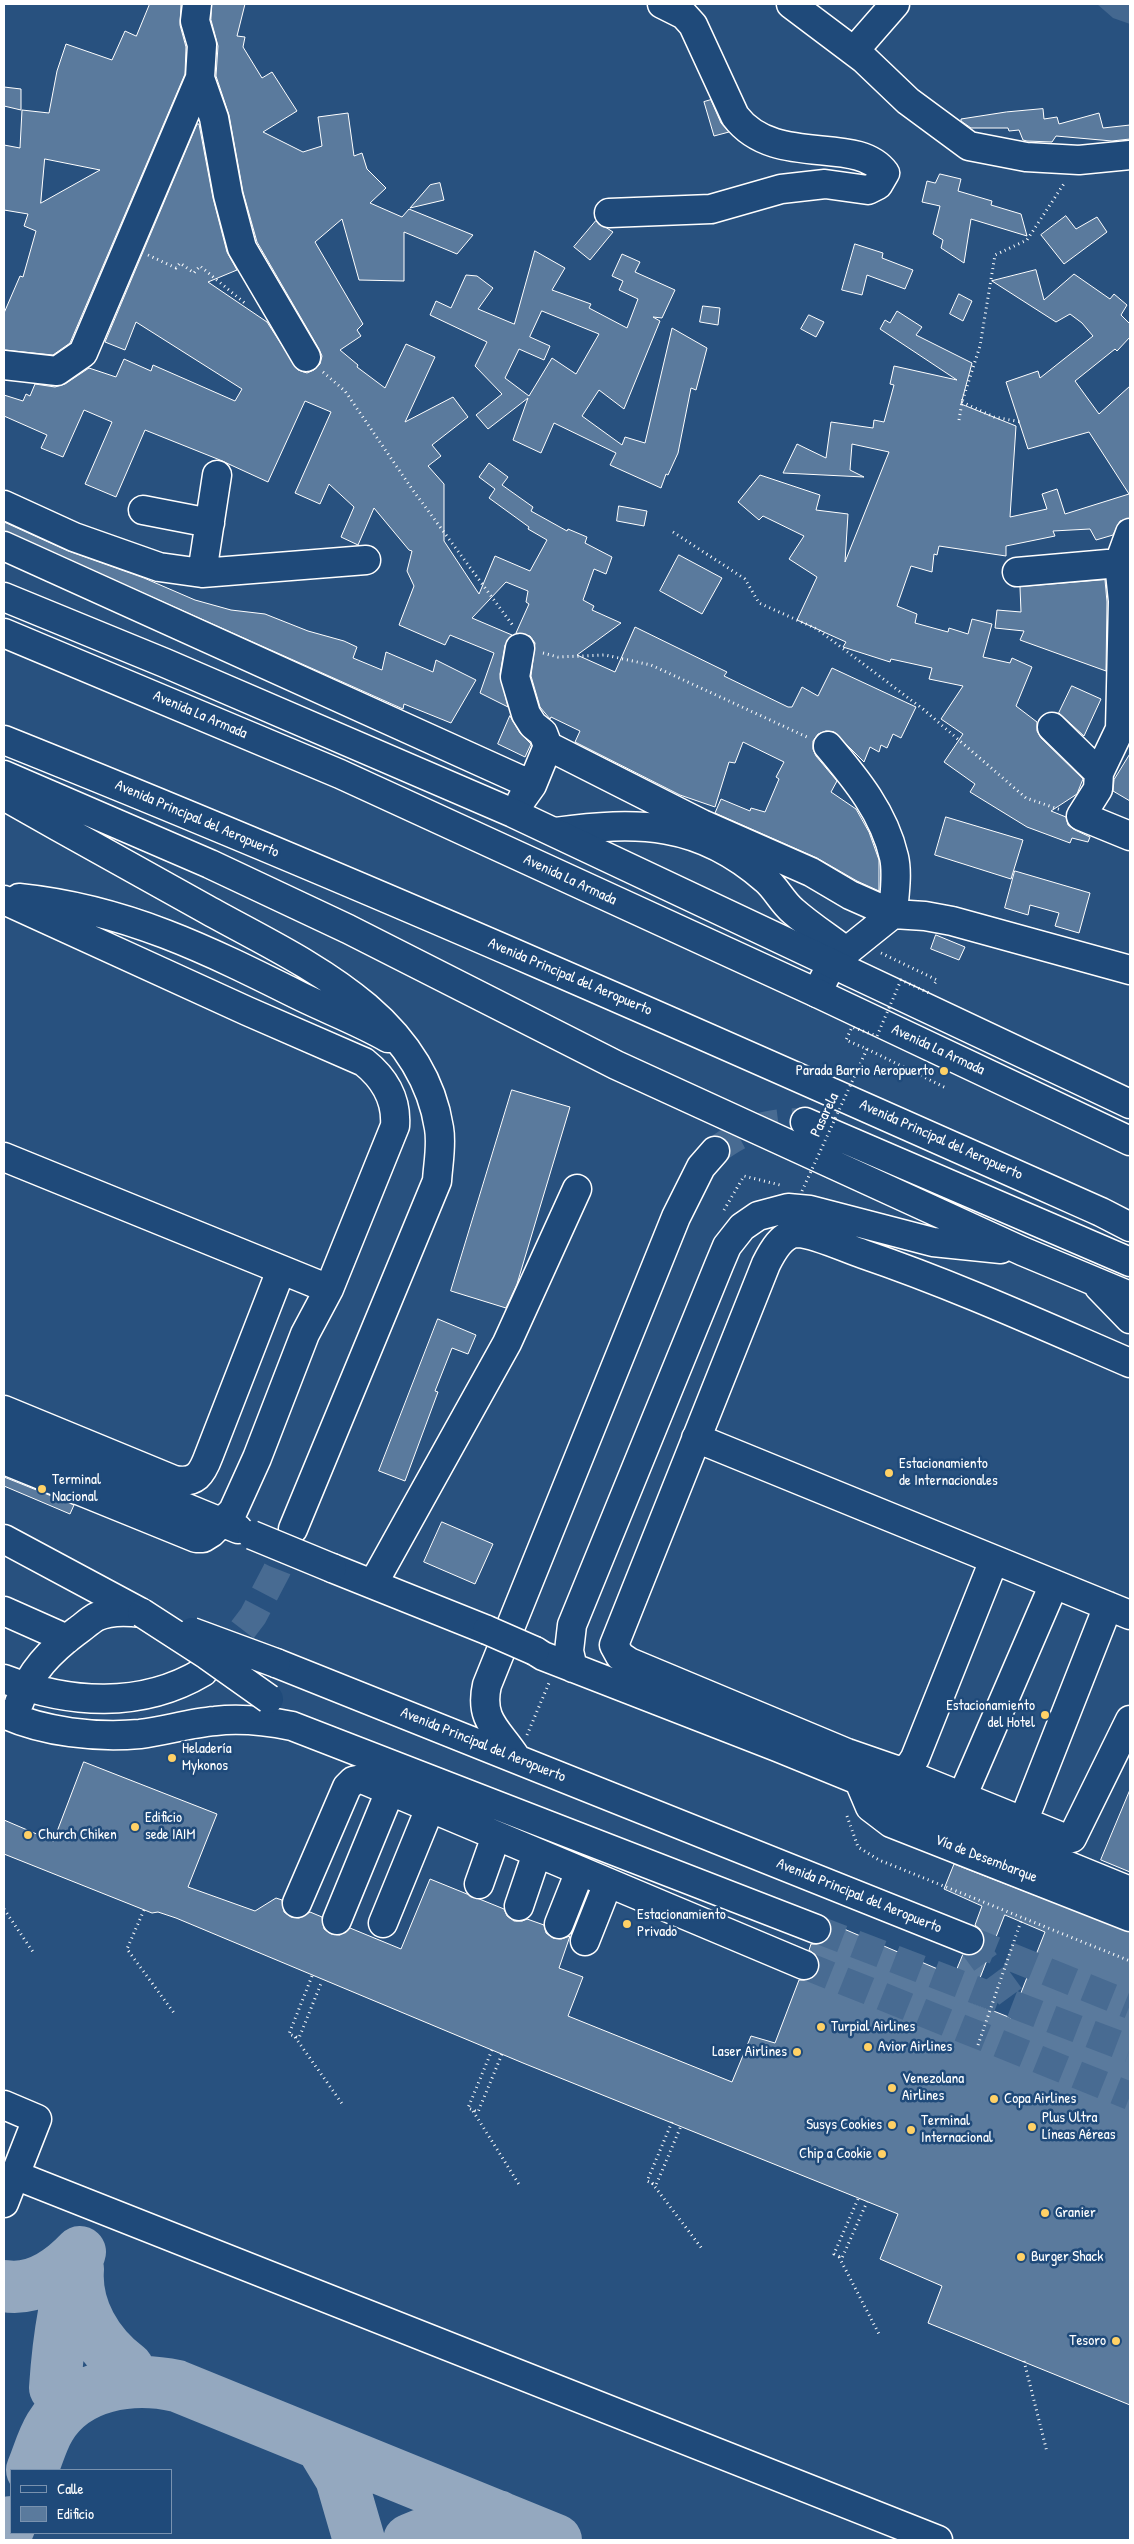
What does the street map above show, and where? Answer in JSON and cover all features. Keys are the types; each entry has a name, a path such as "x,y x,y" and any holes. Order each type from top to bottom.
{"street":[{"path":"4,366 57,371 83,353 200,78 202,45 195,21 197,4"},
{"path":"609,213 712,209 781,189 824,184 868,190 878,185 885,173 877,162 859,156 777,145 744,129 735,116 693,25 684,15 662,4"},
{"path":"791,4 854,51 908,101 969,146 1026,157 1079,160 1130,155"},
{"path":"854,51 895,4"},
{"path":"200,78 214,118 228,195 242,248 306,357"},
{"path":"202,573 218,475"},
{"path":"4,505 74,537 159,567 202,573 366,560"},
{"path":"143,510 210,523"},
{"path":"1130,533 1119,563 1123,601 1120,729 1099,773 1098,788 1081,816 1130,836"},
{"path":"4,546 532,785"},
{"path":"1017,572 1119,563"},
{"path":"4,597 165,663 513,812 555,832 846,952 1130,1104"},
{"name":"Avenida La Armada","path":"4,633 340,774 817,993 1130,1141"},
{"path":"520,648 515,677 526,714 533,725 543,733 548,746 702,824 810,872 850,895 893,914 925,916 952,921 1130,970"},
{"path":"1052,727 1099,773"},
{"name":"Avenida Principal del Aeropuerto","path":"4,740 139,794 582,982 1101,1212 1130,1227"},
{"path":"513,812 532,785 548,746"},
{"path":"817,993 846,952 893,914 895,858 881,818 857,780 828,746"},
{"path":"4,774 210,864 356,934 616,1065 1022,1251 1130,1295"},
{"path":"4,796 335,983 367,1006 406,1049 434,1101 440,1130 436,1181 293,1529"},
{"path":"555,832 604,826 664,828 720,846 766,880 792,910 846,952"},
{"path":"4,898 57,902 108,913 190,942 317,1004 367,1026 406,1049"},
{"path":"4,898 248,1011 364,1062 376,1071 393,1101 396,1112 394,1126 328,1290 296,1394 240,1530"},
{"path":"805,1122 1130,1262"},
{"path":"517,1759 489,1722 484,1704 487,1685 676,1217 701,1167 715,1151"},
{"path":"4,1157 328,1290"},
{"path":"372,1584 507,1343 577,1189"},
{"path":"573,1668 569,1638 572,1626 727,1246 742,1227 758,1216 788,1208 810,1210 933,1242 1022,1251"},
{"path":"1130,1363 904,1268 798,1234 789,1236 781,1242 770,1257 615,1638 615,1650 629,1662 855,1756 899,1771 1067,1840 1072,1838 1130,1720"},
{"path":"4,1410 174,1480 190,1482 202,1474 281,1270"},
{"path":"1095,1282 1130,1301"},
{"path":"1095,1282 1130,1306"},
{"path":"1095,1282 1130,1319"},
{"path":"240,1530 233,1511 257,1458 305,1334 328,1290"},
{"path":"4,1434 488,1630 573,1668 778,1747 1130,1891"},
{"path":"696,1438 1119,1610 1023,1822"},
{"path":"4,1460 196,1538 240,1530"},
{"name":"Avenida Principal del Aeropuerto","path":"4,1539 142,1613 276,1663 968,1940"},
{"path":"899,1771 909,1767 914,1758 994,1560"},
{"path":"962,1797 1054,1584"},
{"path":"305,1730 269,1699 207,1655 142,1613 123,1610 96,1617 67,1639 38,1666 14,1683 8,1716 38,1726 118,1735 140,1734 227,1720 263,1721 305,1730 816,1929"},
{"path":"4,1612 67,1639"},
{"path":"14,1683 77,1699 113,1699 159,1691 183,1684 203,1672"},
{"path":"297,1903 347,1787 353,1781 362,1779 804,1965"},
{"name":"Vía de Desembarque","path":"859,1781 870,1806 891,1823 1130,1917"},
{"path":"337,1920 390,1791"},
{"path":"383,1923 430,1808"},
{"path":"480,1884 496,1836"},
{"path":"519,1906 537,1853"},
{"path":"559,1924 580,1871"},
{"path":"586,1942 608,1883"},
{"path":"4,2105 37,2118 4,2203"},
{"path":"15,2175 938,2540"}],"path":[{"path":"959,420 962,402 980,346 995,255 1027,240 1079,160"},
{"path":"130,246 176,268 180,263 194,273 200,266 250,307"},
{"path":"306,357 345,391 418,496 521,637 520,648 558,657 605,655 651,665 828,746"},
{"path":"962,402 994,417 1021,422"},
{"path":"673,532 745,579 759,603 817,629 916,703 1026,798 1081,816"},
{"path":"846,952 937,980 929,993 901,980 877,1036 852,1027 846,1040 946,1088"},
{"name":"Pasarela","path":"793,1188 802,1191 867,1049"},
{"path":"723,1213 744,1176 783,1186"},
{"path":"846,1814 858,1847 879,1860 1130,1962"},
{"path":"4,1910 33,1952"},
{"path":"144,1910 127,1949 174,2014"},
{"path":"978,2045 1022,1918"},
{"path":"312,1976 289,2034 298,2038 322,1981"},
{"path":"294,2036 343,2105"},
{"path":"492,2050 468,2108 472,2110 520,2186"},
{"path":"472,2110 478,2112 502,2054"},
{"path":"672,2122 647,2181 651,2183 703,2250"},
{"path":"651,2183 656,2185 681,2126"},
{"path":"858,2199 834,2254 842,2258 867,2202"},
{"path":"839,2256 880,2336"},
{"path":"1024,2361 1047,2452"}],"shaded area":[{"path":"1097,4 1130,4 1130,24 1113,18"}],"building":[{"path":"150,4 181,4 180,25 186,47 185,74 70,343 53,355 4,350 4,313 20,276 23,277 36,231 24,226 28,214 4,210 4,145 20,148 22,110 49,113 57,71 66,44 112,60 125,31 136,36","holes":["45,159 100,170 41,203"]},
{"path":"212,4 245,4 237,36 245,37 243,47 262,78 272,72 297,111 263,132 303,152 322,146 318,117 348,113 354,156 362,153 367,169 386,188 370,203 402,217 409,209 473,235 457,254 404,232 404,281 359,280 342,219 315,242 363,324 357,330 361,336 340,350 358,365 357,367 385,388 406,344 435,357 405,422 453,397 468,417 432,445 441,456 428,466 444,484 444,541 479,594 495,556 530,571 547,540 528,529 529,527 489,498 495,489 479,477 489,463 508,477 502,485 533,507 531,511 567,531 568,529 587,537 585,543 612,557 606,574 594,569 583,600 594,606 592,610 621,623 577,655 615,672 635,627 727,672 724,676 788,707 792,707 802,687 818,696 832,668 916,707 901,738 893,734 887,748 881,745 879,752 870,747 864,762 834,732 826,731 818,734 813,741 813,749 816,756 837,781 831,792 856,809 869,832 879,860 879,891 857,881 817,858 715,813 721,799 750,811 751,808 765,812 779,779 776,777 784,762 743,742 735,763 729,762 715,807 680,795 575,742 580,731 551,717 550,719 540,707 531,676 535,643 530,636 516,633 529,604 526,602 528,591 506,582 472,618 512,635 505,645 500,674 508,707 480,693 494,653 450,635 445,645 399,625 414,586 407,571 412,551 409,550 374,508 358,545 341,537 354,507 329,484 320,504 295,493 331,412 305,401 268,482 220,460 145,430 116,497 85,484 112,422 84,410 63,457 41,448 47,435 4,416 4,395 23,401 26,394 30,396 35,384 55,387 65,384 89,368 116,377 124,359 151,371 153,365 235,401 242,389 136,322 125,350 105,342 197,124 199,124 213,198 227,252 237,270 208,282 267,322 298,370 307,373 314,370 320,364 322,356 319,349 257,242 243,192 229,115 216,76 218,46 211,20"},
{"path":"4,87 21,89 21,110 4,106"},
{"path":"711,100 721,123 729,132 714,136 704,102"},
{"path":"1043,109 1044,119 1057,117 1059,124 1099,113 1103,128 1130,125 1130,139 1112,141 1056,136 1052,142 1027,141 1023,140 1019,130 1009,131 1008,128 971,128 961,121 961,119 1006,112"},
{"path":"940,174 961,179 958,191 992,201 991,205 1021,214 1027,236 971,219 964,263 941,248 943,240 933,234 940,206 922,202 927,181 935,183"},
{"path":"440,183 444,200 410,208 430,185"},
{"path":"1066,216 1076,229 1097,217 1107,232 1064,264 1041,235"},
{"path":"596,221 613,232 590,260 574,247"},
{"path":"855,244 883,253 882,258 913,270 905,289 867,275 862,295 842,290"},
{"path":"535,251 565,268 552,290 591,304 589,308 627,328 638,299 619,290 623,281 612,276 622,254 640,262 635,272 675,290 662,318 653,317 660,321 624,409 599,390 582,416 622,445 625,437 645,443 672,328 707,348 696,390 691,388 678,453 668,475 666,474 661,488 610,465 616,453 554,423 541,453 513,440 528,398 488,429 476,415 502,394 475,366 487,342 430,315 436,301 451,308 466,275 477,276 493,288 478,309 514,324","holes":["542,311 599,334 576,374 552,358 529,396 505,378 519,349 544,360 550,346 530,337"]},
{"path":"1036,270 1044,300 1074,274 1110,299 1114,294 1127,305 1121,315 1130,324 1130,337 1117,351 1115,349 1075,381 1099,414 1130,386 1130,518 1120,521 1113,535 1096,540 1090,529 1053,531 1055,536 1006,546 1006,556 939,546 937,555 934,554 932,572 911,566 897,606 917,614 915,623 948,632 949,628 968,634 972,619 992,624 983,657 1010,663 1012,658 1032,667 1016,706 1037,722 1037,731 1041,738 1083,779 1077,794 1051,811 1066,817 1068,825 1090,837 1088,842 1072,838 1070,843 1027,827 970,792 975,784 944,762 963,734 941,719 963,686 929,679 932,668 891,659 890,662 843,647 846,642 797,620 817,577 789,559 804,536 763,516 759,520 738,502 760,475 820,495 816,510 848,514 845,562 889,452 852,444 850,470 864,477 783,473 797,444 826,458 831,422 873,428 874,420 884,422 894,385 890,384 894,366 957,380 880,329 885,320 890,323 897,311 922,327 916,335 972,363 961,404 1016,426 1010,517 1047,509 1042,494 1057,489 1065,514 1129,494 1089,432 1028,449 1006,382 1038,371 1040,378 1093,336 1082,323 1070,314 1056,322 992,281"},
{"path":"959,294 972,301 963,321 950,314"},
{"path":"703,306 720,308 718,325 700,322"},
{"path":"809,315 824,322 816,337 801,329"},
{"path":"619,506 647,511 644,526 617,521"},
{"path":"4,522 68,551 144,578 195,600 231,610 265,614 308,631 344,641 357,647 353,658 382,670 386,652 433,672 436,660 476,680 451,723 404,704 403,709 4,531"},
{"path":"679,555 722,578 702,614 660,591"},
{"path":"1105,580 1107,602 1106,671 1020,640 1024,631 995,628 997,610 1021,612 1020,587"},
{"path":"1072,686 1101,699 1084,736 1059,713"},
{"path":"510,716 520,733 531,744 525,757 498,744"},
{"path":"1130,754 1130,801 1113,791 1114,780"},
{"path":"946,817 1023,840 1011,879 935,855"},
{"path":"1015,871 1090,893 1079,933 1055,926 1059,913 1030,905 1028,915 1005,908"},
{"path":"936,935 965,947 959,960 931,949"},
{"path":"512,1090 570,1107 517,1284 506,1308 451,1291"},
{"path":"438,1319 476,1335 468,1354 452,1348 435,1391 438,1392 405,1481 379,1471"},
{"path":"4,1477 74,1505 70,1514 4,1486"},
{"path":"442,1522 493,1544 475,1584 424,1562"},
{"name":"Terminal Internacional","path":"84,1762 217,1814 188,1887 255,1911 276,1898 282,1900 284,1912 291,1917 299,1918 310,1912 322,1917 324,1929 331,1934 340,1935 350,1928 401,1949 430,1879 504,1909 507,1916 514,1921 527,1919 544,1925 546,1933 553,1938 561,1939 570,1936 559,1968 583,1977 568,2016 732,2082 751,2036 775,2043 799,1980 813,1978 818,1971 820,1964 817,1956 809,1950 811,1944 819,1944 826,1941 831,1934 830,1923 954,1976 963,1954 972,1955 979,1952 984,1945 984,1937 981,1930 975,1925 982,1906 944,1889 954,1864 1130,1932 1130,2405 928,2323 942,2286 880,2259 898,2214 523,2063 176,1918 158,1912 152,1913 4,1854 4,1820 53,1841","holes":["1005,1915 1045,1932 1011,2018 971,2002"]},
{"path":"1130,1790 1130,1872 1101,1860"}],"taxiway":[{"path":"4,2286 26,2286 46,2279 64,2267 80,2252 74,2269 63,2319 55,2388"},
{"path":"78,2269 80,2298 90,2324 107,2348 128,2368"},
{"path":"32,2469 50,2427 61,2412 74,2401 90,2392 124,2383 160,2383 177,2386 556,2540"},
{"path":"321,2445 341,2478 359,2540"},
{"path":"409,2540 442,2527 474,2518 498,2516"},
{"path":"4,2539 10,2524"}],"tunnel":[{"path":"715,1151 726,1143 757,1128 779,1123 805,1122"},
{"path":"217,1663 253,1616 277,1570 293,1529"},
{"path":"816,1929 1130,2049"},
{"path":"969,1940 1130,2005"},
{"path":"969,1940 1016,2004"},
{"path":"804,1965 1130,2096"}],"place":[{"name":"Parada Barrio Aeropuerto","path":"944,1071"},
{"name":"Estacionamiento de Internacionales","path":"889,1473"},
{"name":"Terminal Nacional","path":"42,1489"},
{"name":"Estacionamiento del Hotel","path":"1045,1715"},
{"name":"Heladería Mykonos","path":"172,1758"},
{"name":"Edificio sede IAIM","path":"135,1827"},
{"name":"Church Chiken","path":"28,1835"},
{"name":"Estacionamiento Privado","path":"627,1924"},
{"name":"Turpial Airlines","path":"821,2027"},
{"name":"Avior Airlines","path":"868,2047"},
{"name":"Laser Airlines","path":"797,2052"},
{"name":"Venezolana Airlines","path":"892,2088"},
{"name":"Copa Airlines","path":"994,2099"},
{"name":"Susys Cookies","path":"892,2125"},
{"name":"Plus Ultra Líneas Aéreas","path":"1032,2127"},
{"name":"Terminal Internacional","path":"911,2130"},
{"name":"Chip a Cookie","path":"882,2154"},
{"name":"Granier","path":"1045,2213"},
{"name":"Burger Shack","path":"1021,2257"},
{"name":"Tesoro","path":"1116,2341"}]}
